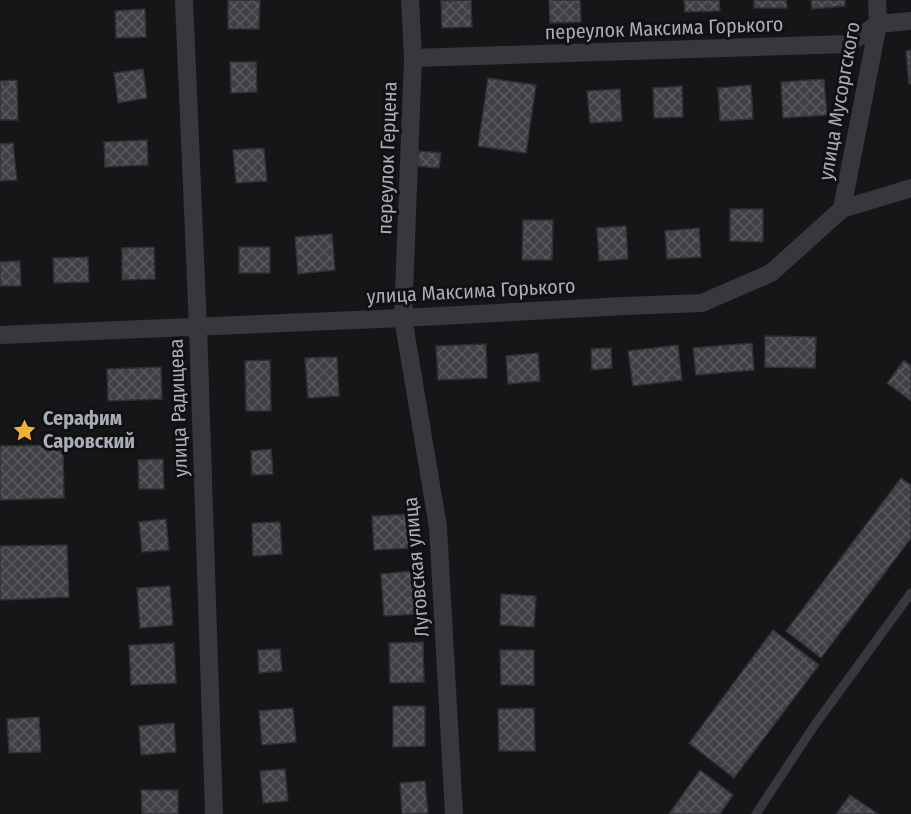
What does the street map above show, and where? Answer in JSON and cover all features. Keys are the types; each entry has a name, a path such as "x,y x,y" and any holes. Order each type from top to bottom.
{"street":[{"name":"улица Радищева","path":"184,0 198,327 214,814"},
{"name":"переулок Герцена","path":"403,318 413,58 410,0"},
{"name":"улица Мусоргского","path":"842,209 878,24 877,0"},
{"name":"переулок Максима Горького","path":"413,58 848,45 878,24 911,21"},
{"name":"улица Максима Горького","path":"0,334 702,303 771,273 842,209 911,188"},
{"name":"Луговская улица","path":"403,318 438,526 453,814"}],"lane":[{"path":"756,814 814,726 911,593"}],"building":[{"path":"228,0 260,0 259,29 228,29"},
{"path":"471,0 472,27 442,28 441,1"},
{"path":"549,0 580,0 581,22 550,23"},
{"path":"684,0 719,0 720,11 685,12"},
{"path":"754,0 786,0 787,8 754,8"},
{"path":"811,0 845,0 845,6 812,9"},
{"path":"145,9 146,37 116,38 115,11"},
{"path":"911,50 911,84 909,84 906,51"},
{"path":"230,62 256,62 257,92 231,93"},
{"path":"143,69 147,98 118,103 114,73"},
{"path":"488,78 536,85 526,153 478,146"},
{"path":"824,79 827,115 783,118 781,82"},
{"path":"17,80 18,120 0,120 0,81"},
{"path":"751,85 753,119 720,121 718,88"},
{"path":"682,86 683,117 654,118 653,88"},
{"path":"620,89 622,121 590,123 587,91"},
{"path":"147,140 148,165 105,167 104,142"},
{"path":"13,143 17,180 0,181 0,144"},
{"path":"264,148 267,181 236,183 233,150"},
{"path":"419,151 441,153 439,168 417,166"},
{"path":"730,209 763,209 763,242 730,241"},
{"path":"523,220 553,220 552,260 522,260"},
{"path":"626,226 628,259 599,261 597,228"},
{"path":"699,228 701,257 667,259 665,231"},
{"path":"332,234 335,270 298,274 295,237"},
{"path":"154,247 155,279 122,280 122,248"},
{"path":"239,247 270,247 270,273 239,273"},
{"path":"88,257 89,282 54,283 53,258"},
{"path":"20,261 21,286 0,286 0,262"},
{"path":"765,336 816,337 815,368 765,367"},
{"path":"752,343 754,370 696,375 693,348"},
{"path":"486,344 487,378 438,380 436,346"},
{"path":"678,345 682,380 633,386 628,351"},
{"path":"611,348 612,368 592,370 591,349"},
{"path":"538,353 540,381 508,384 506,356"},
{"path":"337,357 339,396 308,398 305,358"},
{"path":"270,360 271,411 246,411 245,361"},
{"path":"904,360 911,366 911,401 887,383"},
{"path":"161,367 162,399 108,401 107,369"},
{"path":"63,445 64,498 0,500 0,446"},
{"path":"271,449 273,474 252,475 251,451"},
{"path":"163,459 164,489 139,489 138,460"},
{"path":"901,478 911,485 911,538 821,658 786,631"},
{"path":"411,514 413,548 374,550 372,516"},
{"path":"166,519 169,550 142,552 139,522"},
{"path":"280,522 282,554 253,556 252,523"},
{"path":"67,545 69,597 0,600 0,546"},
{"path":"414,571 418,614 384,616 381,574"},
{"path":"170,586 173,625 140,628 137,588"},
{"path":"501,594 536,596 534,627 500,625"},
{"path":"773,630 819,665 734,778 689,743"},
{"path":"423,642 424,682 390,683 389,643"},
{"path":"174,643 176,683 131,685 129,645"},
{"path":"280,649 282,671 259,673 258,650"},
{"path":"500,650 534,650 534,685 501,685"},
{"path":"393,706 425,706 425,746 393,747"},
{"path":"293,708 296,742 262,745 259,711"},
{"path":"534,708 535,751 499,751 498,709"},
{"path":"39,717 41,752 9,753 7,719"},
{"path":"174,723 176,752 141,755 139,726"},
{"path":"285,769 288,801 263,803 260,771"},
{"path":"700,770 733,795 720,814 669,814"},
{"path":"425,781 428,813 402,814 400,783"},
{"path":"141,790 178,790 178,814 142,814"},
{"path":"850,795 878,814 836,814"}],"place":[{"name":"Серафим Саровский","path":"25,430"}]}
